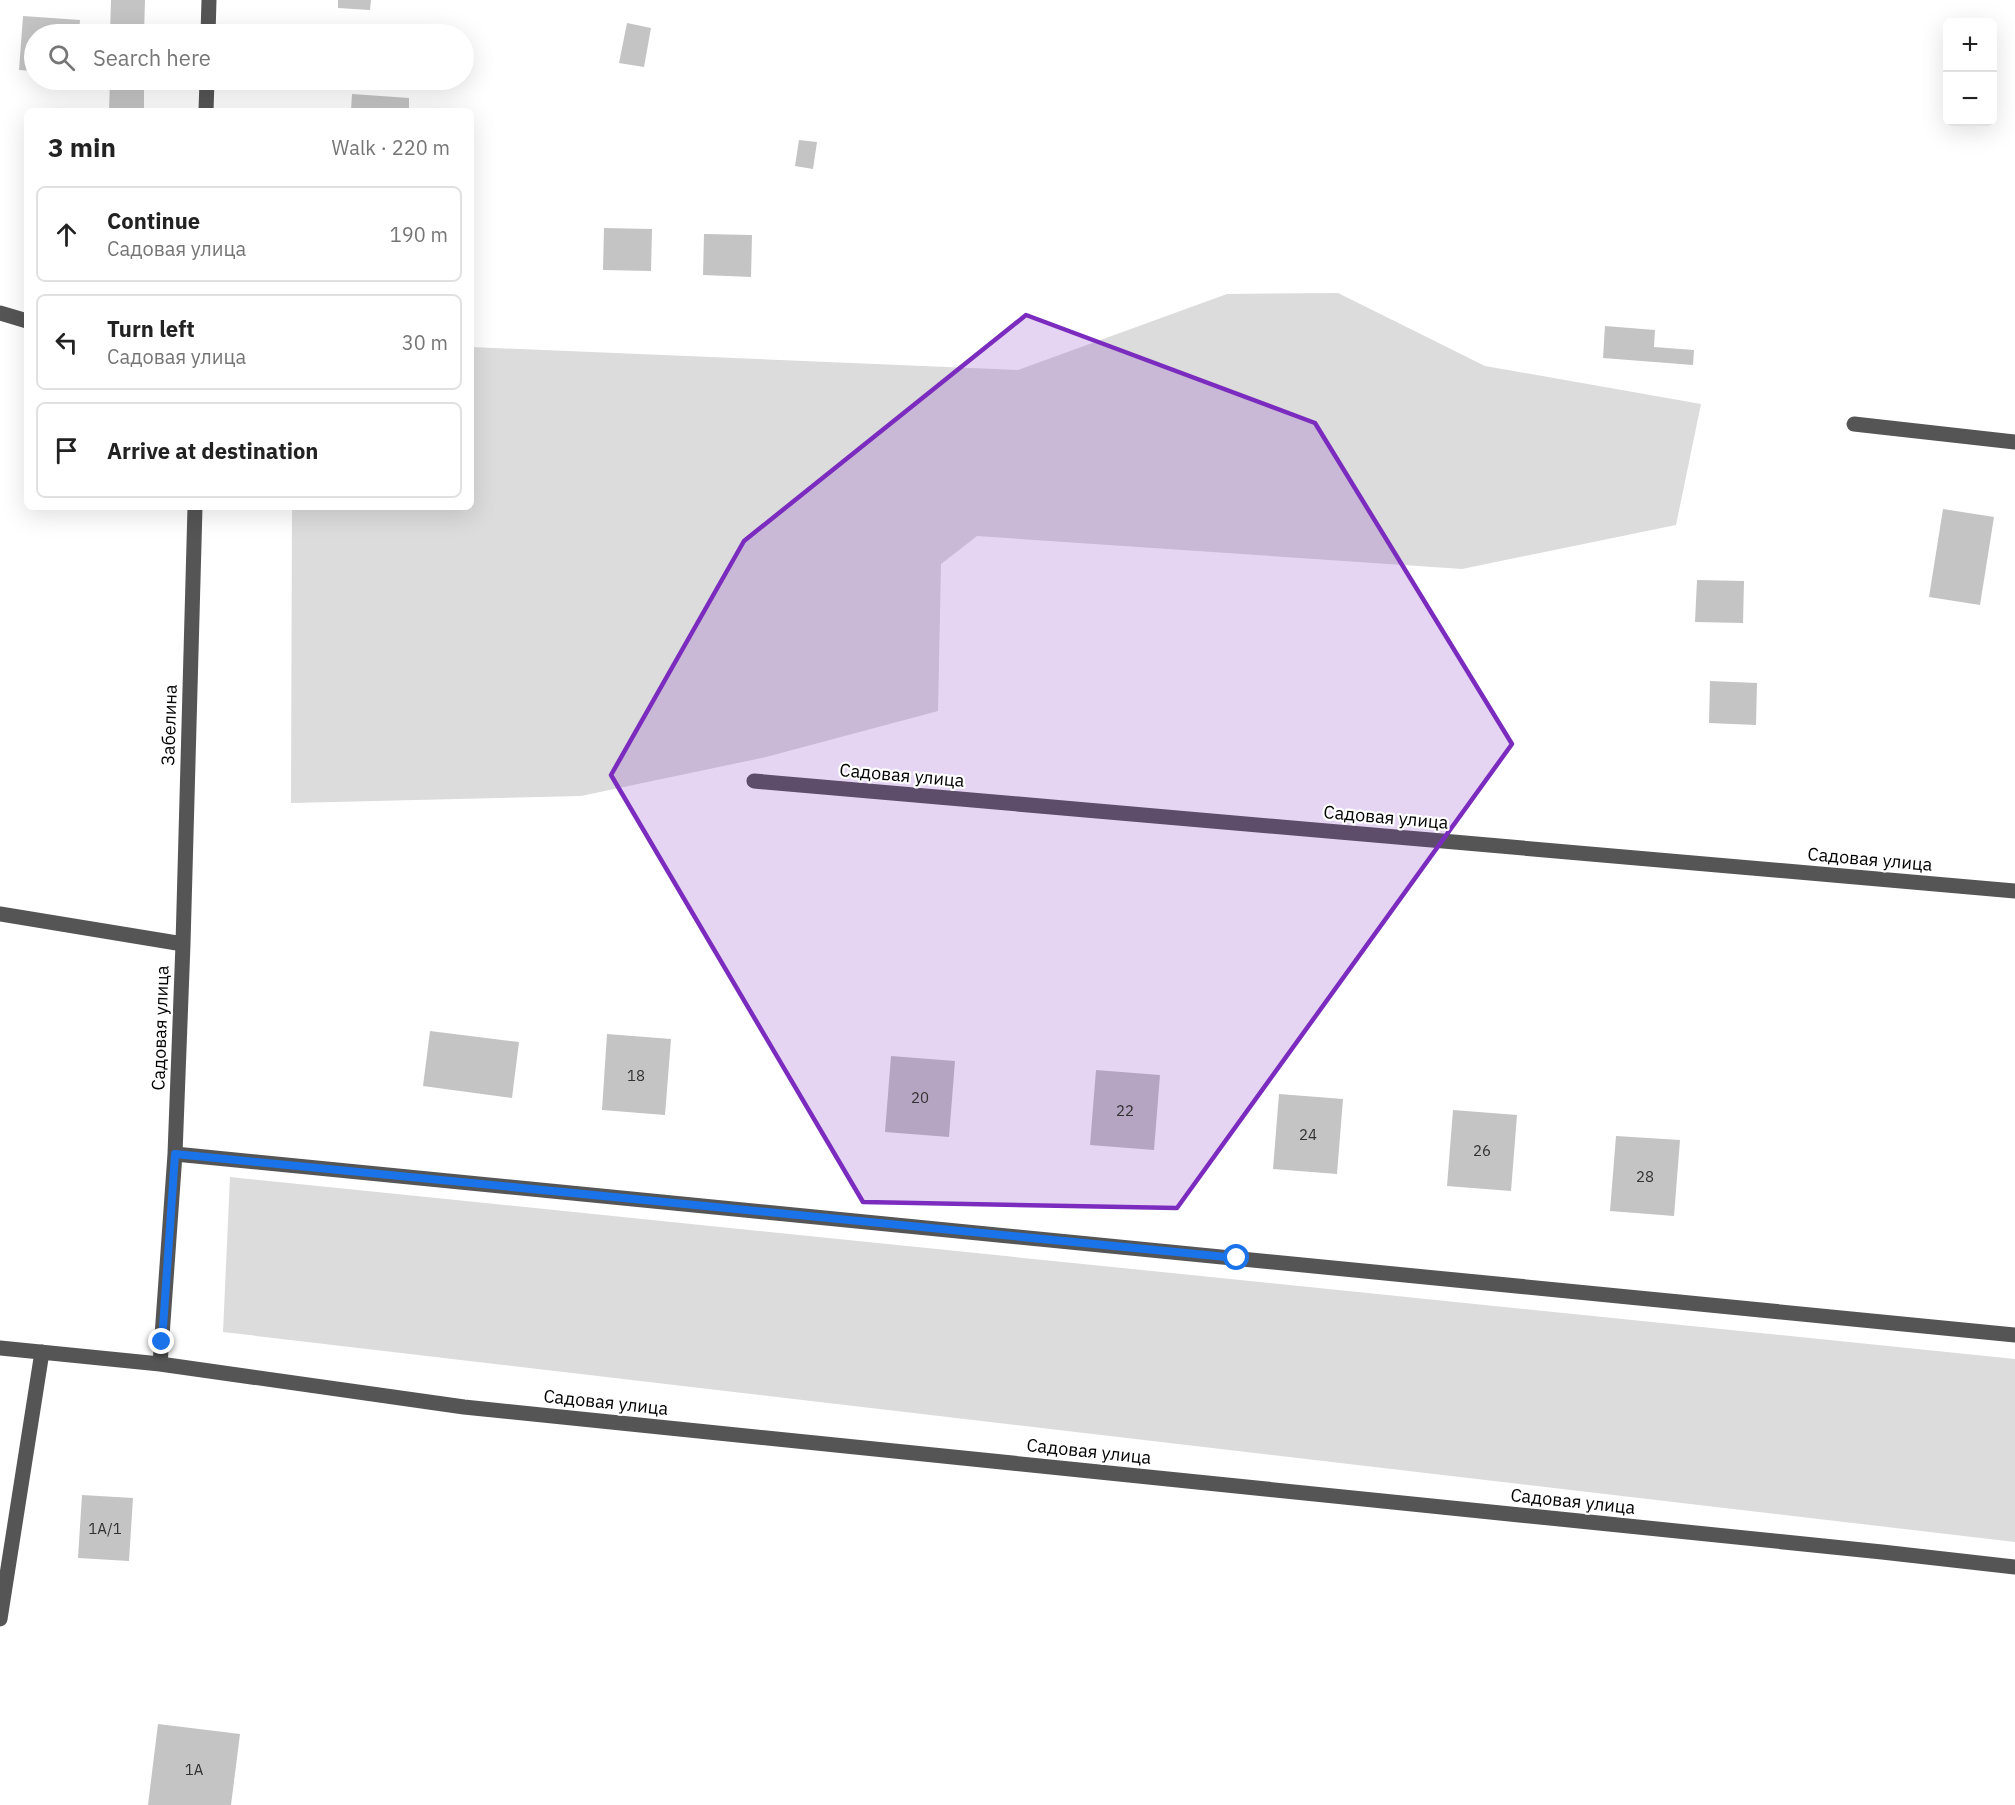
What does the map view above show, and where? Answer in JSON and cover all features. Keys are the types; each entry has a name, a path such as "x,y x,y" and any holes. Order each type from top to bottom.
{"street":[{"path":"208,24 209,0"},
{"path":"206,108 207,90"},
{"path":"0,313 24,320"},
{"path":"1854,424 2015,442"},
{"name":"Забелина","path":"183,944 195,510"},
{"name":"Садовая улица","path":"754,782 2015,891"},
{"name":"Садовая улица","path":"0,914 183,944 175,1154 160,1364"},
{"path":"175,1154 2015,1335"},
{"name":"Садовая улица","path":"0,1348 160,1364 464,1407 2015,1567"},
{"path":"0,1618 4,1571 42,1352"}],"highlighted area":[{"path":"1026,315 1315,423 1512,744 1177,1208 863,1202 611,775 744,541"}],"shaded area":[{"path":"1338,293 1485,366 1701,404 1676,525 1462,569 977,536 941,564 938,711 766,757 581,796 291,803 292,510 474,510 474,347 1018,370 1227,294"},
{"path":"230,1177 2015,1359 2015,1542 223,1332"}],"building":[{"path":"111,0 145,0 144,24 110,24"},
{"path":"338,0 371,0 370,10 338,8"},
{"path":"23,16 80,20 80,24 24,24 24,70 19,70"},
{"path":"627,23 651,28 644,67 619,63"},
{"path":"110,90 144,90 144,108 109,108"},
{"path":"352,94 409,98 409,108 351,108"},
{"path":"799,140 817,142 813,169 795,166"},
{"path":"604,228 652,229 651,271 603,270"},
{"path":"704,234 752,235 751,277 703,275"},
{"path":"1605,326 1655,330 1654,347 1694,350 1693,365 1603,358"},
{"path":"1943,509 1994,517 1980,605 1929,597"},
{"path":"1697,580 1744,581 1743,623 1695,622"},
{"path":"1710,681 1757,683 1756,725 1709,723"},
{"path":"430,1031 519,1042 512,1098 423,1086"},
{"path":"607,1034 671,1039 665,1115 602,1110"},
{"path":"891,1056 955,1061 949,1137 885,1132"},
{"path":"1096,1070 1160,1075 1154,1150 1090,1145"},
{"path":"1279,1094 1343,1099 1337,1174 1273,1169"},
{"path":"1453,1110 1517,1115 1511,1191 1447,1186"},
{"path":"1616,1136 1680,1140 1674,1216 1610,1211"},
{"path":"82,1495 133,1498 129,1561 78,1558"},
{"path":"158,1724 240,1734 231,1805 148,1805"}],"route":[{"path":"162,1342 175,1154 1237,1258"}]}
